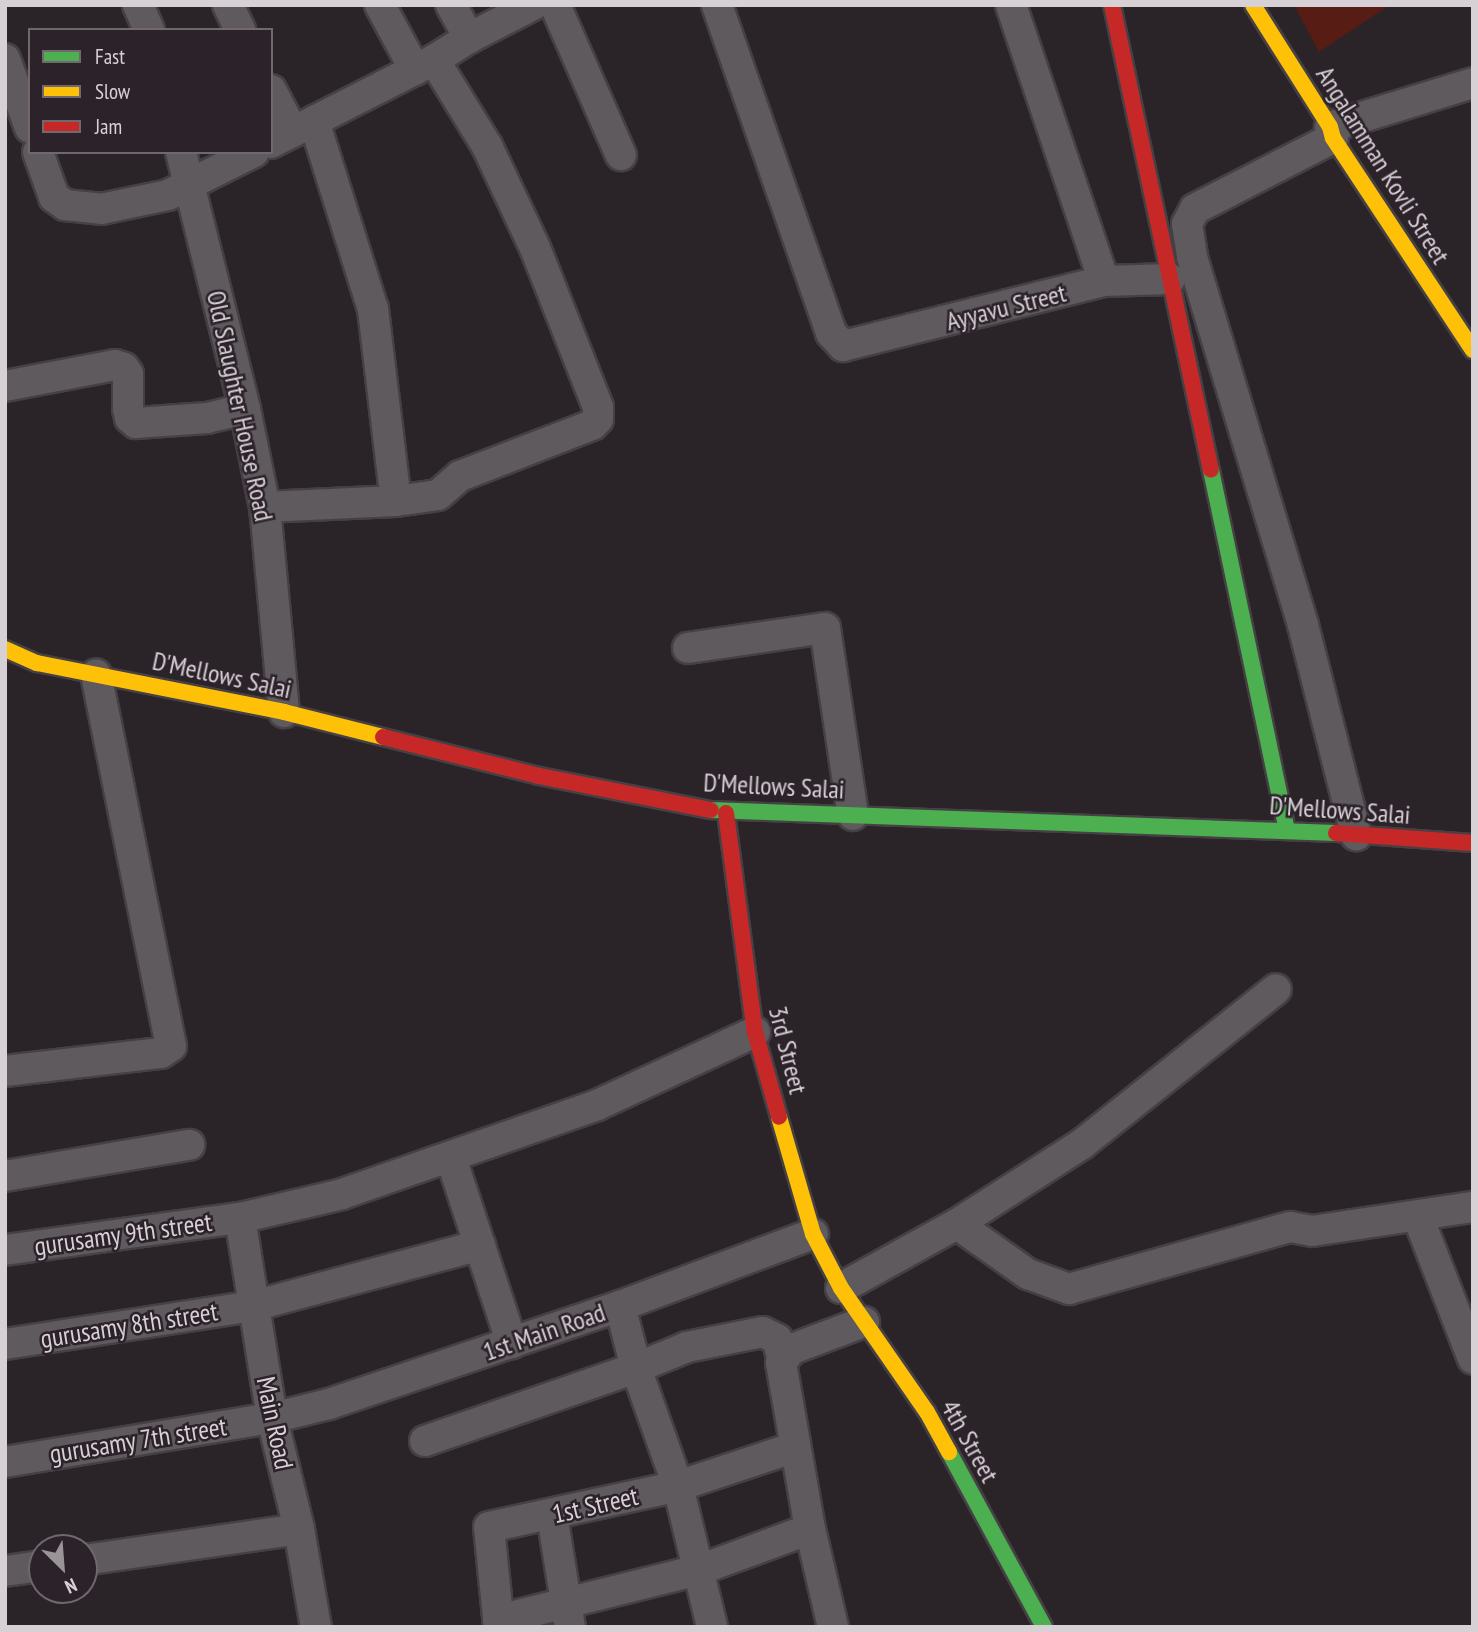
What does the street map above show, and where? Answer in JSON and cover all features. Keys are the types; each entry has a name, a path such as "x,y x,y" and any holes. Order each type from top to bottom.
{"street":[{"path":"138,5 148,28"},
{"path":"228,5 239,28"},
{"path":"265,507 438,495 460,476 592,425 599,411 535,248 487,146 380,5"},
{"path":"451,5 469,38"},
{"path":"293,132 533,5"},
{"path":"555,5 621,155"},
{"name":"Ayyavu Street","path":"717,5 831,334 843,346 1104,282 1170,279"},
{"path":"1011,5 1104,282"},
{"path":"1112,5 1287,830"},
{"name":"Angalamman Kovli Street","path":"1253,5 1331,133 1473,350"},
{"path":"5,59 28,122"},
{"path":"1356,835 1303,625 1192,257 1187,224 1195,209 1331,133 1473,83"},
{"path":"273,94 373,309 396,500"},
{"path":"39,154 54,197 65,205 101,209 167,195 188,187 250,154"},
{"name":"Old Slaughter House Road","path":"181,154 245,409 265,507 284,712"},
{"path":"5,386 116,366 124,368 128,374 128,409 130,418 136,423 207,418 245,409"},
{"path":"688,648 825,628 853,815"},
{"name":"D'Mellows Salai","path":"5,649 37,663 284,712 538,776 726,813 1287,830 1473,843"},
{"path":"5,1071 161,1054 171,1046 96,674"},
{"name":"3rd Street","path":"726,813 755,1032 813,1234 841,1288"},
{"path":"841,1288 957,1224 1082,1144 1276,989"},
{"name":"gurusamy 9th street","path":"5,1250 240,1218 342,1194 597,1105 755,1032"},
{"path":"5,1176 189,1145"},
{"path":"451,1158 512,1343"},
{"path":"957,1224 1028,1274 1069,1289 1290,1227 1312,1231 1473,1207"},
{"path":"1418,1217 1473,1359"},
{"name":"Main Road","path":"240,1218 272,1418 299,1529 316,1627"},
{"name":"1st Main Road","path":"272,1418 328,1404 512,1343 813,1234"},
{"name":"gurusamy 8th street","path":"5,1344 253,1306 480,1245"},
{"name":"4th Street","path":"841,1288 927,1412 1044,1627"},
{"path":"620,1306 636,1368 678,1486 712,1627"},
{"path":"782,1357 792,1349 864,1322"},
{"path":"425,1441 636,1368 688,1347 763,1332 777,1339 782,1357 781,1368 810,1528 833,1627"},
{"name":"gurusamy 7th street","path":"5,1462 272,1418"},
{"name":"1st Street","path":"498,1623 488,1528 678,1486 795,1447"},
{"path":"552,1515 568,1616"},
{"path":"498,1623 568,1616 810,1528"},
{"path":"98,1558 299,1529"},
{"path":"5,1571 28,1568"}],"shaded area":[{"path":"1294,5 1390,5 1319,52"}],"traffic: fast":[{"path":"1211,470 1287,830"},
{"path":"711,810 1336,833"},
{"path":"949,1452 1044,1627"}],"traffic: slow":[{"path":"1253,5 1330,127 1333,138 1473,350"},
{"path":"5,649 37,663 284,712 383,737"},
{"path":"779,1117 813,1234 841,1288 927,1412 949,1452"}],"traffic: jam":[{"path":"1112,5 1211,470"},
{"path":"383,737 539,776 711,810"},
{"path":"726,813 755,1032 779,1117"},
{"path":"1336,833 1473,843"}]}
